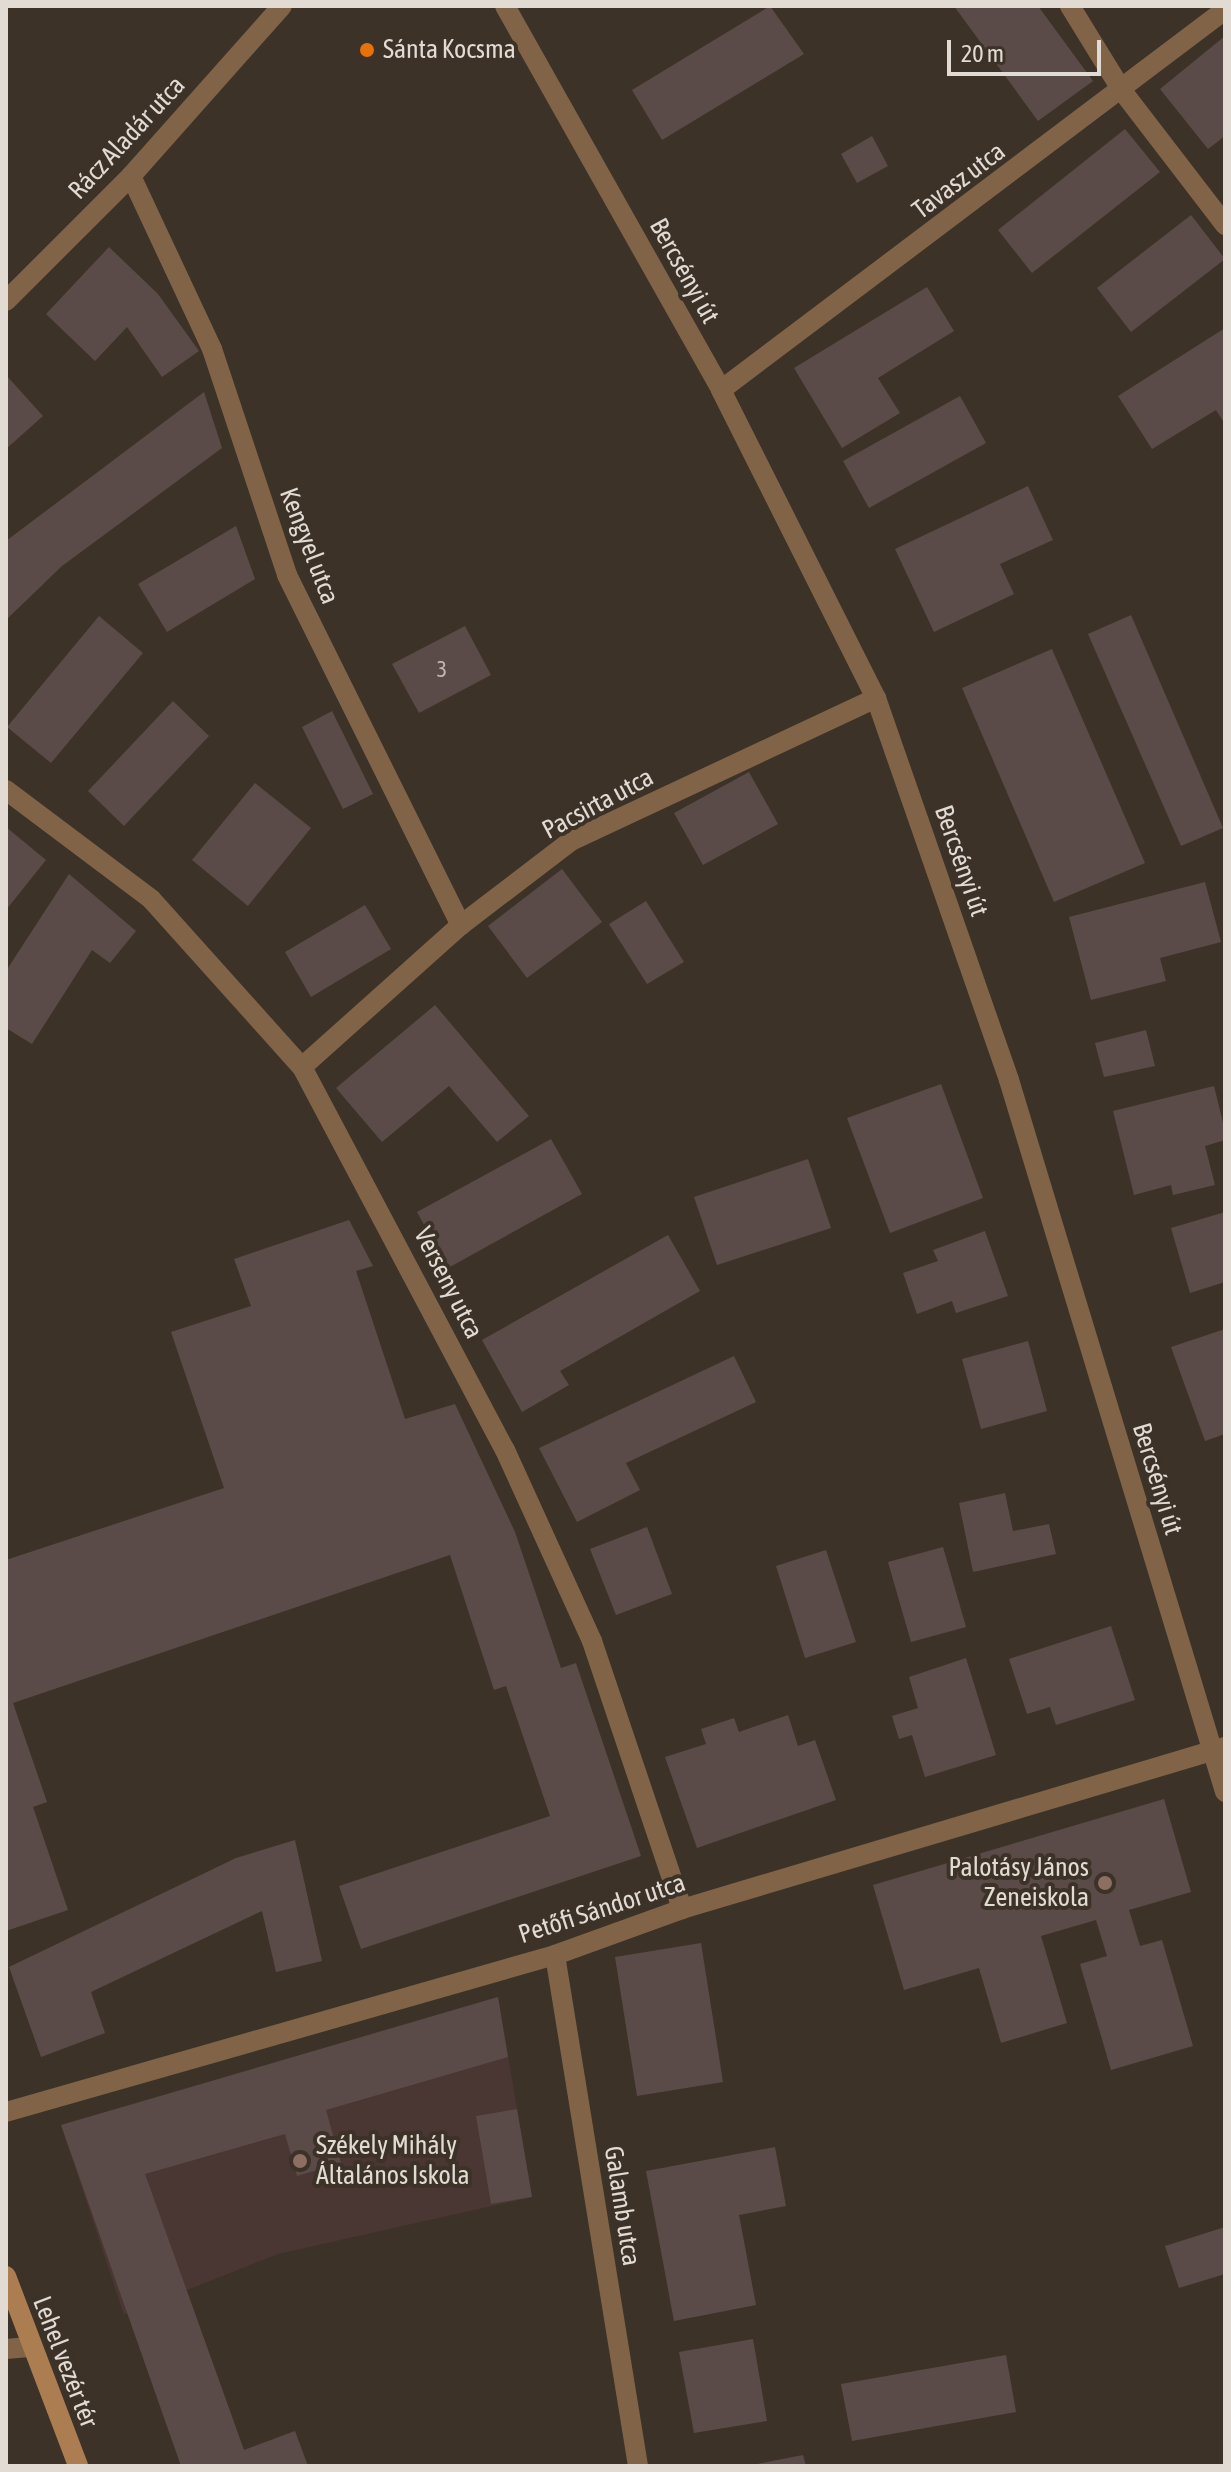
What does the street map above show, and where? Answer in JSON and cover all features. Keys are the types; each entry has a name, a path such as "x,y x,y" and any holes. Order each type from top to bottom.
{"street":[{"name":"Rácz Aladár utca","path":"6,301 131,176 282,6"},
{"name":"Bercsényi út","path":"505,6 721,390 876,698 1009,1080 1219,1748 1225,1792"},
{"path":"1070,6 1123,92 1225,225"},
{"name":"Tavasz utca","path":"721,390 1123,92 1225,10"},
{"name":"Kengyel utca","path":"131,176 212,349 287,575 461,925"},
{"name":"Pacsirta utca","path":"302,1067 461,925 571,841 876,698"},
{"name":"Verseny utca","path":"6,790 151,899 302,1067 505,1450 592,1641 682,1909"},
{"name":"Petőfi Sándor utca","path":"6,2112 555,1955 682,1909 1219,1748"},
{"name":"Galamb utca","path":"555,1955 638,2466"},
{"name":"Lehel vezér tér","path":"6,2276 29,2347 78,2466"},
{"path":"6,2349 29,2347"}],"shaded area":[{"name":"Székely Mihály Általános Iskola","path":"498,1997 532,2197 278,2254 124,2315 61,2125"}],"building":[{"path":"770,6 804,54 662,140 632,90"},
{"path":"954,6 1038,6 1093,81 1038,121"},
{"path":"1225,36 1225,136 1208,149 1160,89"},
{"path":"1125,129 1160,172 1032,273 998,230"},
{"path":"872,136 888,166 857,183 841,154"},
{"path":"1191,215 1225,259 1131,332 1097,288"},
{"path":"109,247 158,294 199,351 162,377 127,327 95,361 46,314"},
{"path":"927,287 954,331 878,378 900,413 842,448 794,368"},
{"path":"1225,328 1225,424 1216,410 1152,449 1118,396"},
{"path":"6,375 43,416 6,449"},
{"path":"204,392 222,448 62,566 6,620 6,541"},
{"path":"960,396 986,443 869,508 843,461"},
{"path":"1028,486 1053,540 1000,564 1014,594 934,632 895,549"},
{"path":"236,526 255,579 167,632 138,584"},
{"path":"1131,615 1223,828 1181,846 1088,634"},
{"path":"99,616 143,653 51,763 7,727"},
{"path":"465,626 491,675 419,713 392,664"},
{"path":"1052,649 1145,863 1054,902 962,688"},
{"path":"173,701 209,736 124,826 88,791"},
{"path":"332,711 373,794 343,809 302,727"},
{"path":"749,772 778,824 703,865 674,813"},
{"path":"255,783 311,828 248,906 192,860"},
{"path":"6,827 46,860 6,910"},
{"path":"562,869 602,922 527,978 488,926"},
{"path":"69,874 136,931 110,963 92,950 32,1044 6,1028 6,971"},
{"path":"1205,882 1221,942 1160,958 1166,981 1091,1000 1069,917"},
{"path":"646,901 684,962 647,984 609,924"},
{"path":"365,905 391,949 311,997 285,952"},
{"path":"435,1005 529,1116 497,1142 449,1086 382,1142 336,1088"},
{"path":"1146,1030 1155,1066 1104,1077 1095,1043"},
{"path":"941,1084 983,1198 890,1233 847,1118"},
{"path":"1214,1086 1225,1131 1225,1140 1205,1146 1215,1185 1173,1195 1171,1185 1134,1195 1113,1111"},
{"path":"551,1139 582,1194 448,1268 417,1212"},
{"path":"808,1159 831,1228 717,1265 694,1197"},
{"path":"1225,1212 1225,1282 1190,1293 1171,1228"},
{"path":"349,1220 373,1266 356,1271 405,1419 455,1404 515,1532 561,1668 576,1663 641,1856 361,1949 339,1886 550,1816 506,1686 494,1690 450,1555 13,1703 47,1802 33,1807 68,1910 6,1931 6,1560 224,1488 171,1332 251,1306 234,1259"},
{"path":"985,1231 1008,1296 956,1313 952,1301 917,1314 903,1273 938,1261 933,1250"},
{"path":"668,1235 700,1291 560,1371 569,1385 522,1412 482,1340"},
{"path":"1225,1329 1225,1434 1205,1441 1171,1347"},
{"path":"1028,1341 1047,1411 981,1429 962,1359"},
{"path":"734,1356 756,1402 626,1463 640,1490 577,1522 539,1448"},
{"path":"1005,1493 1013,1531 1049,1524 1056,1554 973,1572 959,1503"},
{"path":"647,1527 672,1594 616,1615 590,1549"},
{"path":"943,1547 966,1627 911,1642 888,1562"},
{"path":"826,1550 856,1642 805,1658 776,1566"},
{"path":"1111,1626 1135,1700 1056,1725 1050,1707 1027,1714 1009,1659"},
{"path":"966,1658 996,1755 925,1777 912,1735 899,1739 892,1716 918,1708 909,1677"},
{"path":"788,1715 798,1746 815,1740 836,1800 697,1848 665,1757 706,1744 701,1729 734,1718 739,1732"},
{"path":"1164,1799 1191,1892 1129,1910 1140,1946 1162,1940 1193,2046 1111,2070 1080,1964 1107,1956 1096,1920 1041,1936 1067,2023 1001,2043 979,1968 904,1990 873,1885"},
{"path":"295,1840 322,1961 276,1972 262,1911 91,1992 105,2033 41,2057 9,1967 236,1858"},
{"path":"701,1943 723,2082 637,2096 615,1957"},
{"path":"498,1997 508,2057 326,2110 341,2163 297,2176 285,2134 145,2174 244,2450 295,2431 308,2466 181,2466 61,2125"},
{"path":"517,2109 532,2197 491,2204 476,2116"},
{"path":"775,2147 786,2206 739,2215 756,2305 674,2321 646,2171"},
{"path":"1225,2227 1225,2274 1179,2288 1165,2246"},
{"path":"753,2339 767,2421 694,2433 679,2352"},
{"path":"1006,2355 1016,2412 852,2441 841,2384"},
{"path":"803,2455 806,2466 752,2465"}],"place":[{"name":"Sánta Kocsma","path":"367,50"},
{"name":"Palotásy János Zeneiskola","path":"1105,1883"},
{"name":"Székely Mihály Általános Iskola","path":"300,2161"}]}
